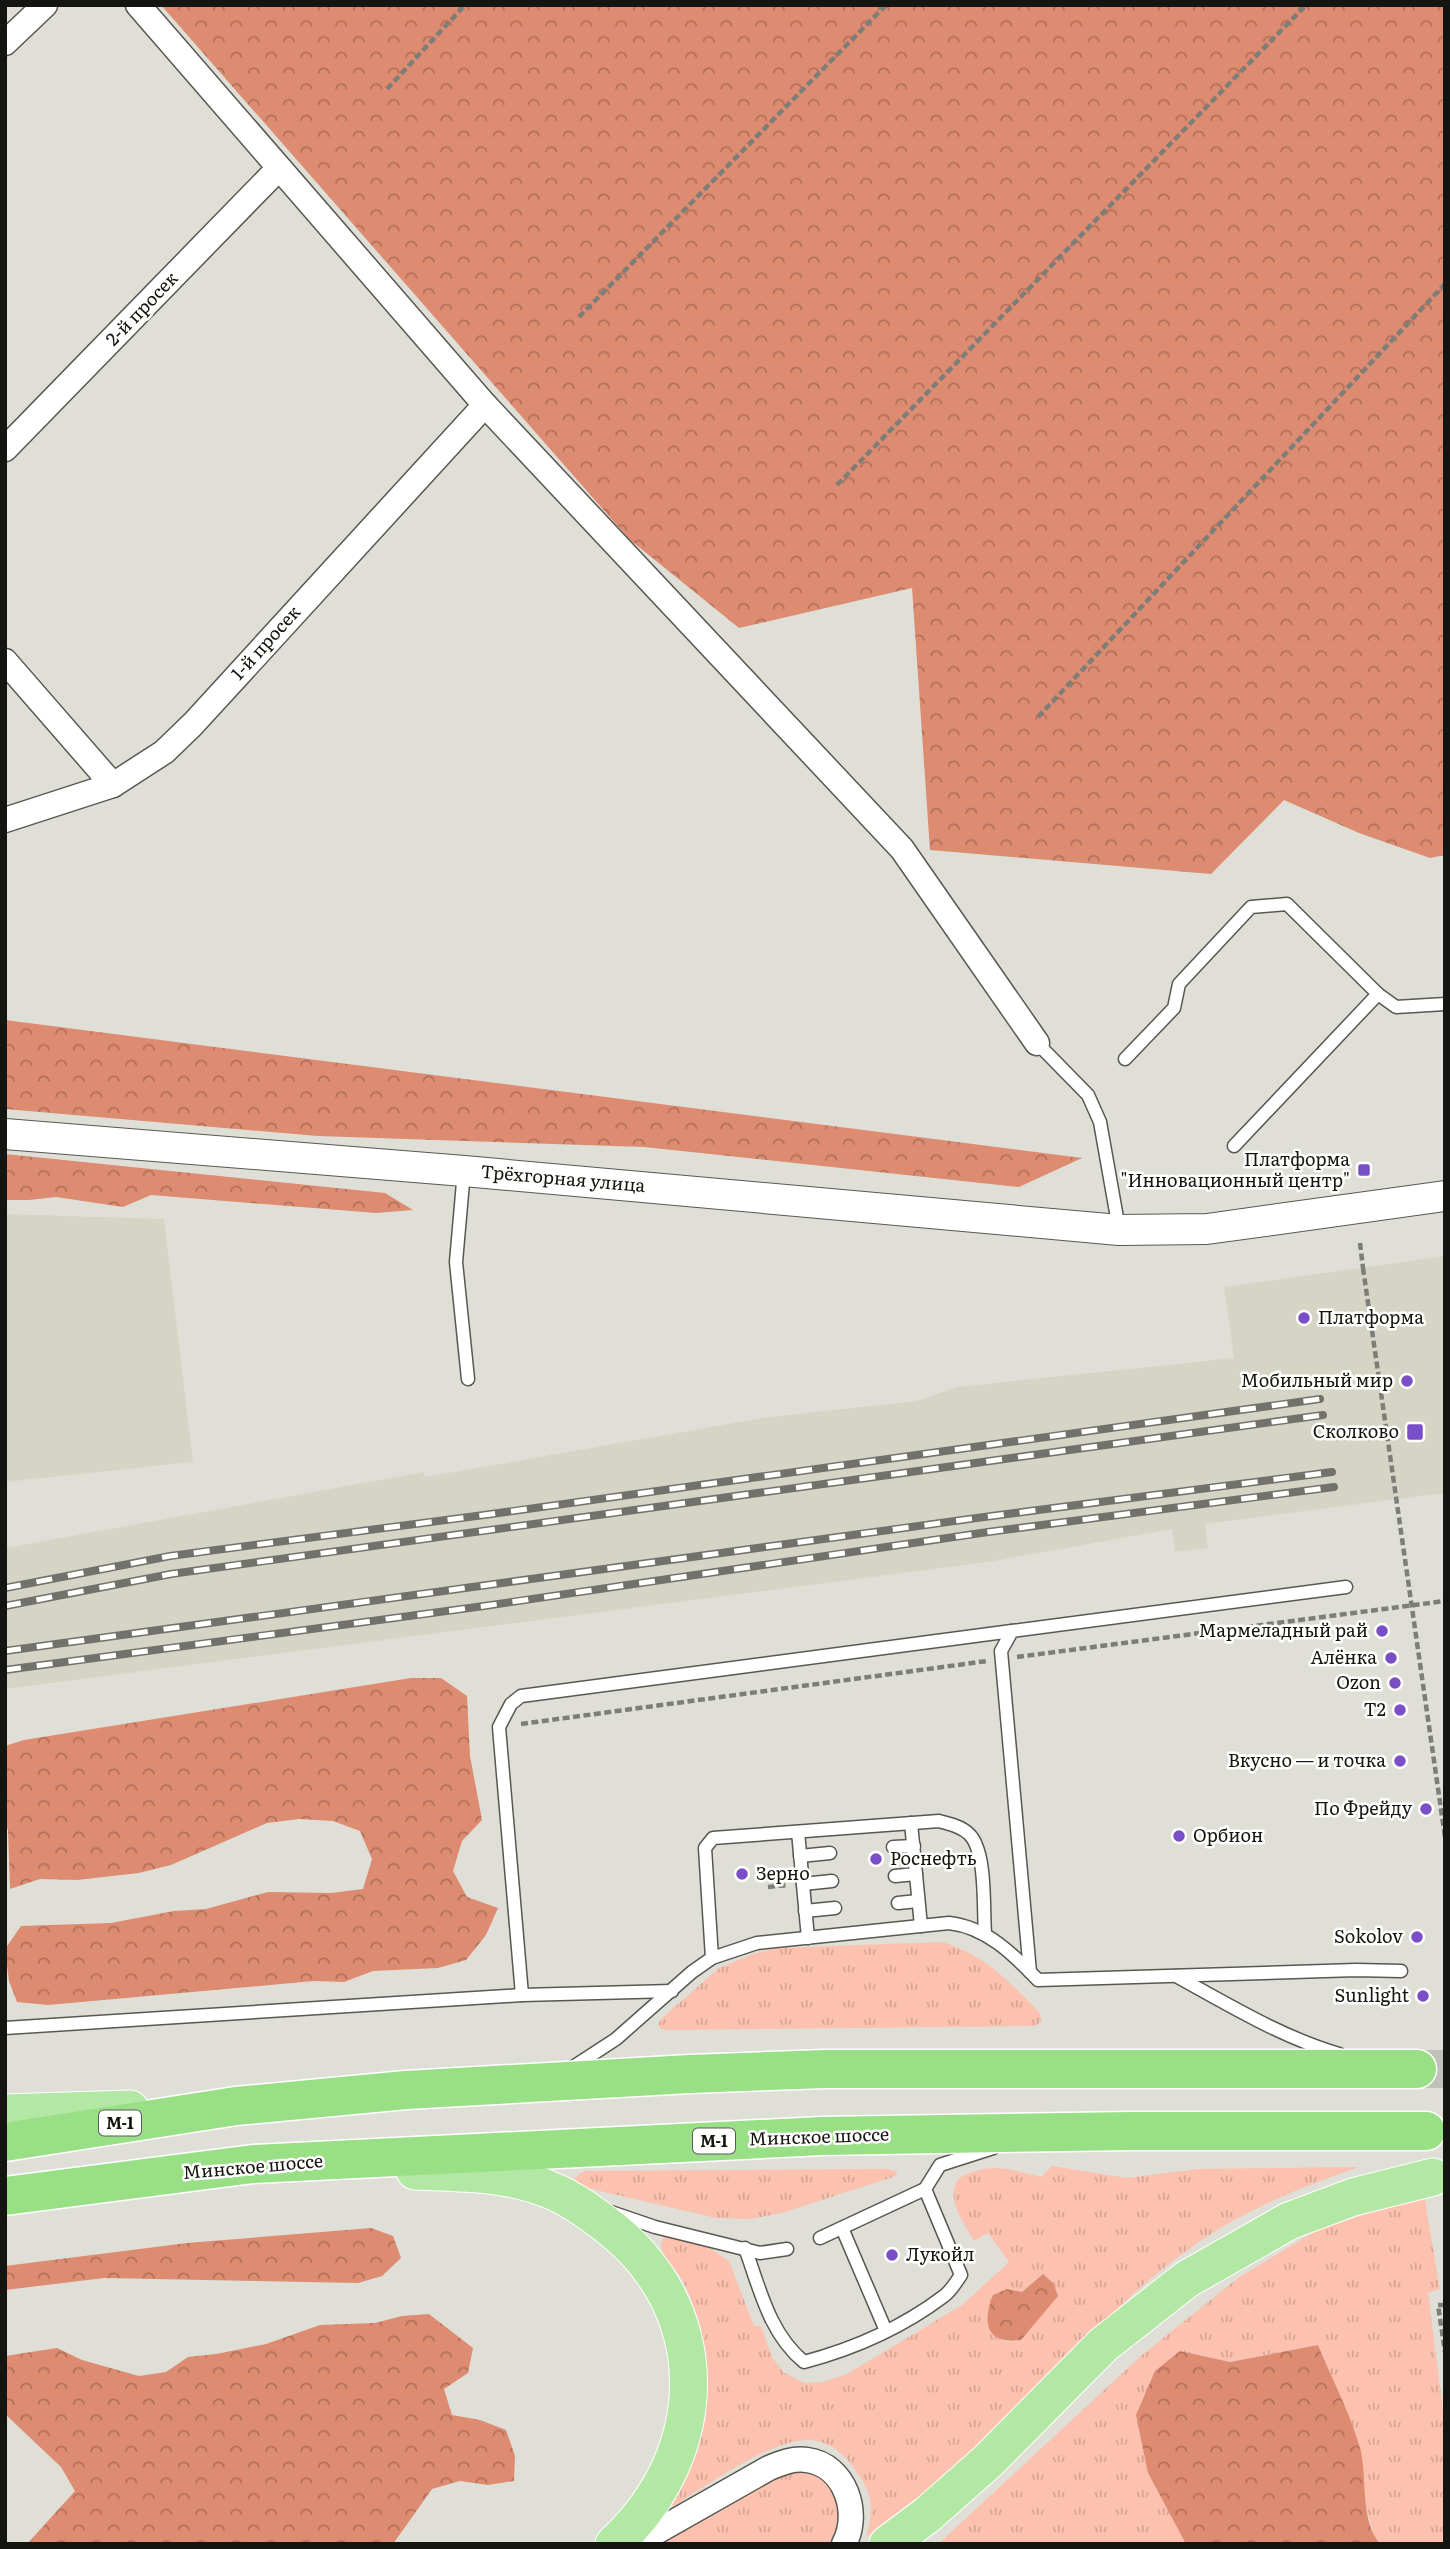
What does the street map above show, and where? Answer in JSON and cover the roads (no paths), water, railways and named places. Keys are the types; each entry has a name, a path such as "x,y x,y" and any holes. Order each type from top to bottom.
{"highway":[{"name":"М-1","path":"5,2141 236,2106 406,2090 690,2074 825,2069 1401,2069"},
{"name":"Минское шоссе","path":"5,2196 253,2164 822,2136 1131,2131 1426,2131"}],"main road":[{"path":"5,2113 236,2106"},
{"path":"253,2164 495,2174 551,2190 622,2236 650,2266 671,2301 685,2336 688,2402 681,2440 666,2474 645,2511 614,2544"},
{"path":"888,2544 927,2515 988,2461 1103,2346 1187,2279 1289,2221 1353,2197 1433,2177"}],"street":[{"path":"5,43 45,5"},
{"path":"138,5 485,405 902,849 1037,1043"},
{"name":"2-й просек","path":"5,449 278,169"},
{"name":"1-й просек","path":"5,820 113,785 164,752 485,405"},
{"path":"5,661 113,785"},
{"name":"Трёхгорная улица","path":"5,1134 464,1171 1119,1230 1207,1229 1445,1196"},
{"path":"635,2544 769,2468 790,2460 808,2459 825,2467 839,2480 848,2495 852,2517 850,2533 844,2544"}],"lane":[{"path":"1125,1059 1174,1008 1180,984 1251,906 1287,904 1378,994 1396,1007 1445,1004"},
{"path":"1234,1146 1378,994"},
{"path":"1037,1043 1088,1095 1100,1122 1119,1230"},
{"path":"464,1171 456,1262 468,1379"},
{"path":"522,1995 499,1727 511,1704 521,1696 1346,1587"},
{"path":"1012,1631 1001,1651 1034,1976"},
{"path":"712,1958 705,1848 713,1838 939,1821 958,1827 971,1835 980,1854 985,1933"},
{"path":"911,1824 921,1926"},
{"path":"798,1832 808,1938"},
{"path":"892,1847 914,1846"},
{"path":"800,1856 830,1853"},
{"path":"895,1876 916,1874"},
{"path":"803,1884 832,1881"},
{"path":"898,1903 918,1901"},
{"path":"805,1911 835,1908"},
{"path":"545,2084 616,2039 712,1958 757,1943 949,1923 965,1925 985,1933 1034,1976 1401,1971"},
{"path":"1176,1976 1310,2045 1401,2069"},
{"path":"5,2028 522,1995 673,1991"},
{"path":"820,2238 925,2189 940,2165 1004,2144 1131,2131"},
{"path":"745,2248 776,2331 788,2349 804,2362 833,2354 887,2331 946,2295 961,2275 925,2189"},
{"path":"551,2190 655,2227 760,2253 787,2249"},
{"path":"842,2228 887,2331"}],"tunnel":[{"path":"1417,2069 1445,2069"}],"railway":[{"path":"5,1588 170,1556 1320,1399"},
{"path":"5,1606 171,1574 1323,1415"},
{"path":"5,1651 1332,1472"},
{"path":"5,1670 484,1606 988,1532 1334,1487"}],"place":[{"name":"Платформа \"Инновационный центр\"","path":"1364,1170"},
{"name":"Платформа","path":"1304,1318"},
{"name":"Мобильный мир","path":"1407,1381"},
{"name":"Сколково","path":"1415,1432"},
{"name":"Мармеладный рай","path":"1382,1631"},
{"name":"Алёнка","path":"1391,1658"},
{"name":"Ozon","path":"1395,1683"},
{"name":"T2","path":"1400,1710"},
{"name":"Вкусно — и точка","path":"1400,1761"},
{"name":"По Фрейду","path":"1426,1809"},
{"name":"Орбион","path":"1179,1836"},
{"name":"Роснефть","path":"876,1859"},
{"name":"Зерно","path":"742,1874"},
{"name":"Sokolov","path":"1417,1937"},
{"name":"Sunlight","path":"1423,1996"},
{"name":"Лукойл","path":"892,2255"}]}
